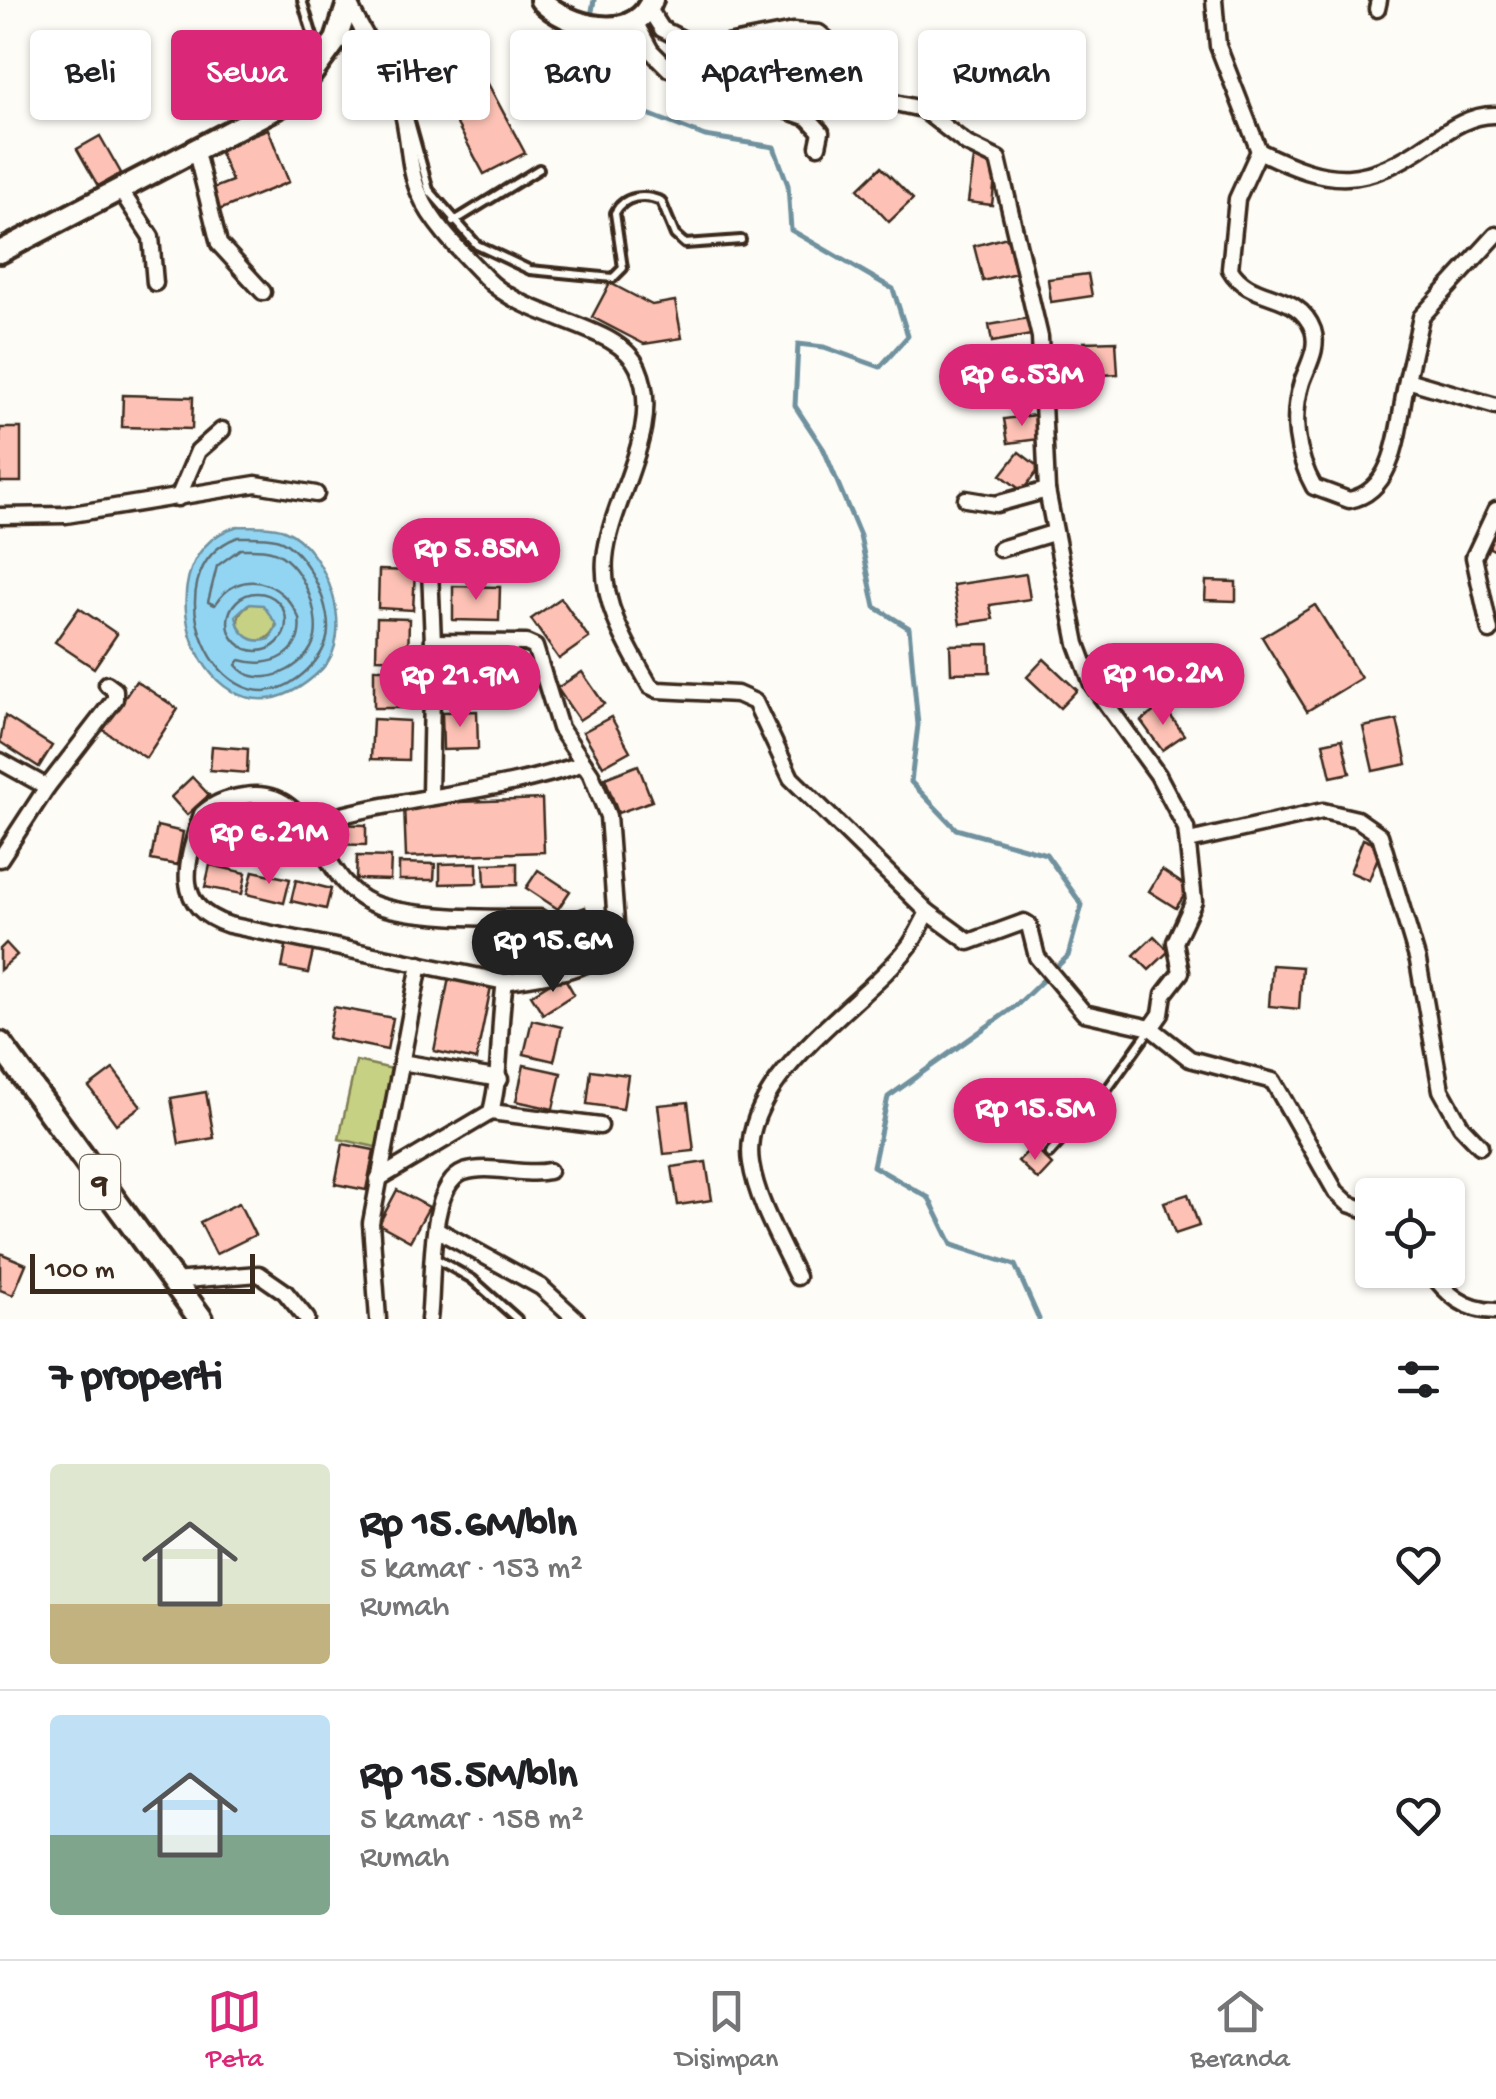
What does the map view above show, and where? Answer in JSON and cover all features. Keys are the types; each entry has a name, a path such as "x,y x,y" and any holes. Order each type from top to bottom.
{"highway":[{"name":"9","path":"0,1044 201,1319"}],"main road":[{"path":"541,0 567,18 604,28 645,10"},
{"path":"322,62 349,2"},
{"path":"0,252 256,120"}],"street":[{"path":"1214,0 1218,46 1258,151 1237,199 1230,269 1252,290 1294,304 1311,325 1316,343 1300,386 1296,434 1308,474 1320,491 1353,500 1379,483 1391,458 1421,317 1496,235"},
{"path":"349,2 363,30"},
{"path":"645,10 650,51 670,69 808,118 821,132 818,146"},
{"path":"645,10 662,29 702,49 793,30 819,33 831,43 843,70 877,99 922,109 967,144 998,159 1040,337 1047,490 1053,533 1088,676 1172,796 1189,841 1194,901 1175,942 1181,972 1164,994 1161,1014 1151,1028"},
{"path":"1258,151 1316,174 1354,180 1395,164 1467,121 1496,115"},
{"path":"404,120 419,194 476,268 526,307 608,338 638,369 644,390 642,426 604,560 618,624 650,686 658,690 737,694 755,702 791,778 928,912 968,942 1024,922 1029,925 1036,957 1084,1013 1151,1028 1190,1059 1277,1084 1336,1192 1355,1206"},
{"path":"196,152 219,244 263,292"},
{"path":"121,190 151,237 155,283"},
{"path":"1407,380 1496,406"},
{"path":"178,498 198,451 222,430"},
{"path":"0,516 66,514 256,484 316,494"},
{"path":"966,499 996,504 1047,490"},
{"path":"1490,632 1474,557 1496,510"},
{"path":"1000,548 1053,533"},
{"path":"430,570 430,795"},
{"path":"433,642 526,642 535,647 560,728 604,802 610,829 617,936 606,954 557,972 505,982 229,925 195,907 188,867 205,810 237,797 271,794 294,809 355,894 372,904 483,917 540,918 549,922 560,939 557,972"},
{"path":"0,859 48,787 116,699 115,690 107,684"},
{"path":"0,761 48,787"},
{"path":"306,826 430,795 517,786 584,763"},
{"path":"1189,841 1323,811 1357,819 1380,836 1418,960 1440,1090 1461,1126 1480,1146"},
{"path":"797,1277 752,1168 755,1128 781,1079 837,1016 905,951 928,912"},
{"path":"378,1319 371,1223 420,964"},
{"path":"491,1112 500,1078 498,1032 505,982"},
{"path":"401,1062 500,1078"},
{"path":"378,1179 491,1112 600,1126"},
{"path":"430,1319 436,1229 446,1189 465,1172 550,1172"},
{"path":"436,1229 541,1287 576,1319"},
{"path":"173,1282 259,1274 285,1292 307,1319"},
{"path":"1445,1288 1455,1300 1481,1311 1496,1311"}],"lane":[{"path":"302,0 311,30"},
{"path":"409,120 426,183 453,222 477,245 515,264 596,280 613,278 622,268 615,216 628,199 646,197 662,201 675,235 685,244 741,240"},
{"path":"453,222 539,169"},
{"path":"1049,1154 1106,1091 1151,1028"},
{"path":"434,1257 472,1279 517,1319"}],"green space":[{"path":"257,603 271,608 276,622 271,636 257,641 243,636 238,622 243,608"},
{"path":"356,1061 397,1070 380,1148 339,1139"}],"water":[{"path":"238,526 267,527 284,530 313,554 332,593 337,614 332,654 322,669 282,696 247,697 218,680 197,651 186,614 188,578 205,546","holes":["248,604 263,605 277,625 270,639 252,639 243,633 236,615"]}],"building":[{"path":"490,87 525,153 484,174 455,120 490,120"},
{"path":"268,129 289,182 219,210 211,189 232,181 218,148"},
{"path":"100,136 121,173 98,186 77,149"},
{"path":"974,158 997,160 992,205 968,202"},
{"path":"881,167 913,199 889,222 858,189"},
{"path":"1007,237 1016,273 983,281 974,246"},
{"path":"1088,274 1092,296 1051,302 1048,279"},
{"path":"610,283 652,305 675,301 682,338 644,344 592,317"},
{"path":"1028,318 1031,335 992,342 989,325"},
{"path":"1116,341 1118,374 1086,376 1084,342"},
{"path":"1007,367 1009,385 972,389 970,372"},
{"path":"123,395 193,397 192,429 122,427"},
{"path":"1035,415 1039,439 1008,443 1004,419"},
{"path":"0,428 21,428 21,482 0,482"},
{"path":"1019,452 1040,468 1022,491 1001,475"},
{"path":"1496,527 1496,551 1486,546"},
{"path":"379,570 415,571 413,610 378,608"},
{"path":"1026,574 1030,599 990,605 993,619 960,624 953,585"},
{"path":"1206,581 1236,582 1236,601 1205,600"},
{"path":"453,586 500,587 499,621 453,620"},
{"path":"561,598 589,638 559,659 531,619"},
{"path":"1315,605 1361,678 1307,711 1262,637"},
{"path":"79,608 117,634 94,668 55,642"},
{"path":"377,618 409,619 408,659 376,658"},
{"path":"989,644 990,672 951,673 950,645"},
{"path":"515,648 523,689 492,694 485,653"},
{"path":"476,651 477,688 445,689 443,652"},
{"path":"1044,659 1077,690 1060,708 1027,677"},
{"path":"374,669 409,669 409,708 374,708"},
{"path":"582,672 604,704 579,720 557,688"},
{"path":"136,681 178,709 146,758 103,730"},
{"path":"1163,705 1184,735 1162,750 1141,721"},
{"path":"477,711 478,749 443,750 442,712"},
{"path":"5,716 52,746 39,767 0,742"},
{"path":"611,717 630,751 603,766 583,732"},
{"path":"373,719 409,721 408,760 371,759"},
{"path":"1397,720 1407,764 1373,771 1363,727"},
{"path":"1342,739 1350,773 1331,777 1323,743"},
{"path":"212,746 248,749 247,773 210,770"},
{"path":"638,765 652,801 618,813 605,778"},
{"path":"192,777 209,795 187,815 171,797"},
{"path":"542,799 544,852 406,857 404,804"},
{"path":"231,811 251,823 232,854 213,843"},
{"path":"329,824 366,825 366,845 328,844"},
{"path":"157,826 183,832 177,865 151,860"},
{"path":"1363,839 1382,847 1369,880 1350,872"},
{"path":"357,856 391,857 390,880 356,879"},
{"path":"399,863 435,864 434,880 399,880"},
{"path":"477,863 477,883 440,884 440,864"},
{"path":"517,863 517,885 485,886 484,864"},
{"path":"210,865 246,873 242,894 205,887"},
{"path":"538,870 570,891 558,909 526,888"},
{"path":"1162,870 1189,888 1176,908 1149,891"},
{"path":"253,871 290,879 284,903 247,894"},
{"path":"296,880 331,889 326,909 291,901"},
{"path":"585,907 598,941 576,949 563,915"},
{"path":"1154,936 1169,951 1149,970 1134,955"},
{"path":"287,942 314,947 308,973 282,968"},
{"path":"6,943 17,955 0,970 0,949"},
{"path":"1272,965 1302,967 1299,1009 1269,1006"},
{"path":"563,975 574,994 543,1014 531,995"},
{"path":"449,978 491,987 476,1060 434,1051"},
{"path":"334,1007 393,1018 387,1050 328,1038"},
{"path":"532,1020 562,1027 554,1061 524,1054"},
{"path":"524,1065 561,1073 553,1109 516,1101"},
{"path":"113,1069 141,1106 116,1124 89,1087"},
{"path":"591,1070 628,1075 623,1109 587,1104"},
{"path":"206,1092 214,1138 179,1144 171,1098"},
{"path":"688,1102 694,1151 664,1154 658,1105"},
{"path":"343,1144 374,1150 366,1190 335,1184"},
{"path":"1033,1146 1052,1165 1038,1180 1018,1161"},
{"path":"706,1162 712,1200 678,1205 672,1167"},
{"path":"397,1190 429,1207 410,1241 379,1224"},
{"path":"1188,1194 1199,1226 1175,1234 1164,1202"},
{"path":"239,1203 255,1235 216,1254 200,1222"},
{"path":"0,1253 26,1264 13,1295 0,1290"}],"waterway":[{"path":"590,22 594,0"},
{"path":"646,113 705,136 774,147 788,185 791,230 893,289 908,336 880,367 824,347 798,344 795,406 824,450 860,536 875,607 909,628 918,725 911,782 956,829 1046,854 1082,905 1068,956 1017,1005 888,1097 873,1166 929,1198 952,1245 1015,1265 1039,1319"}]}
